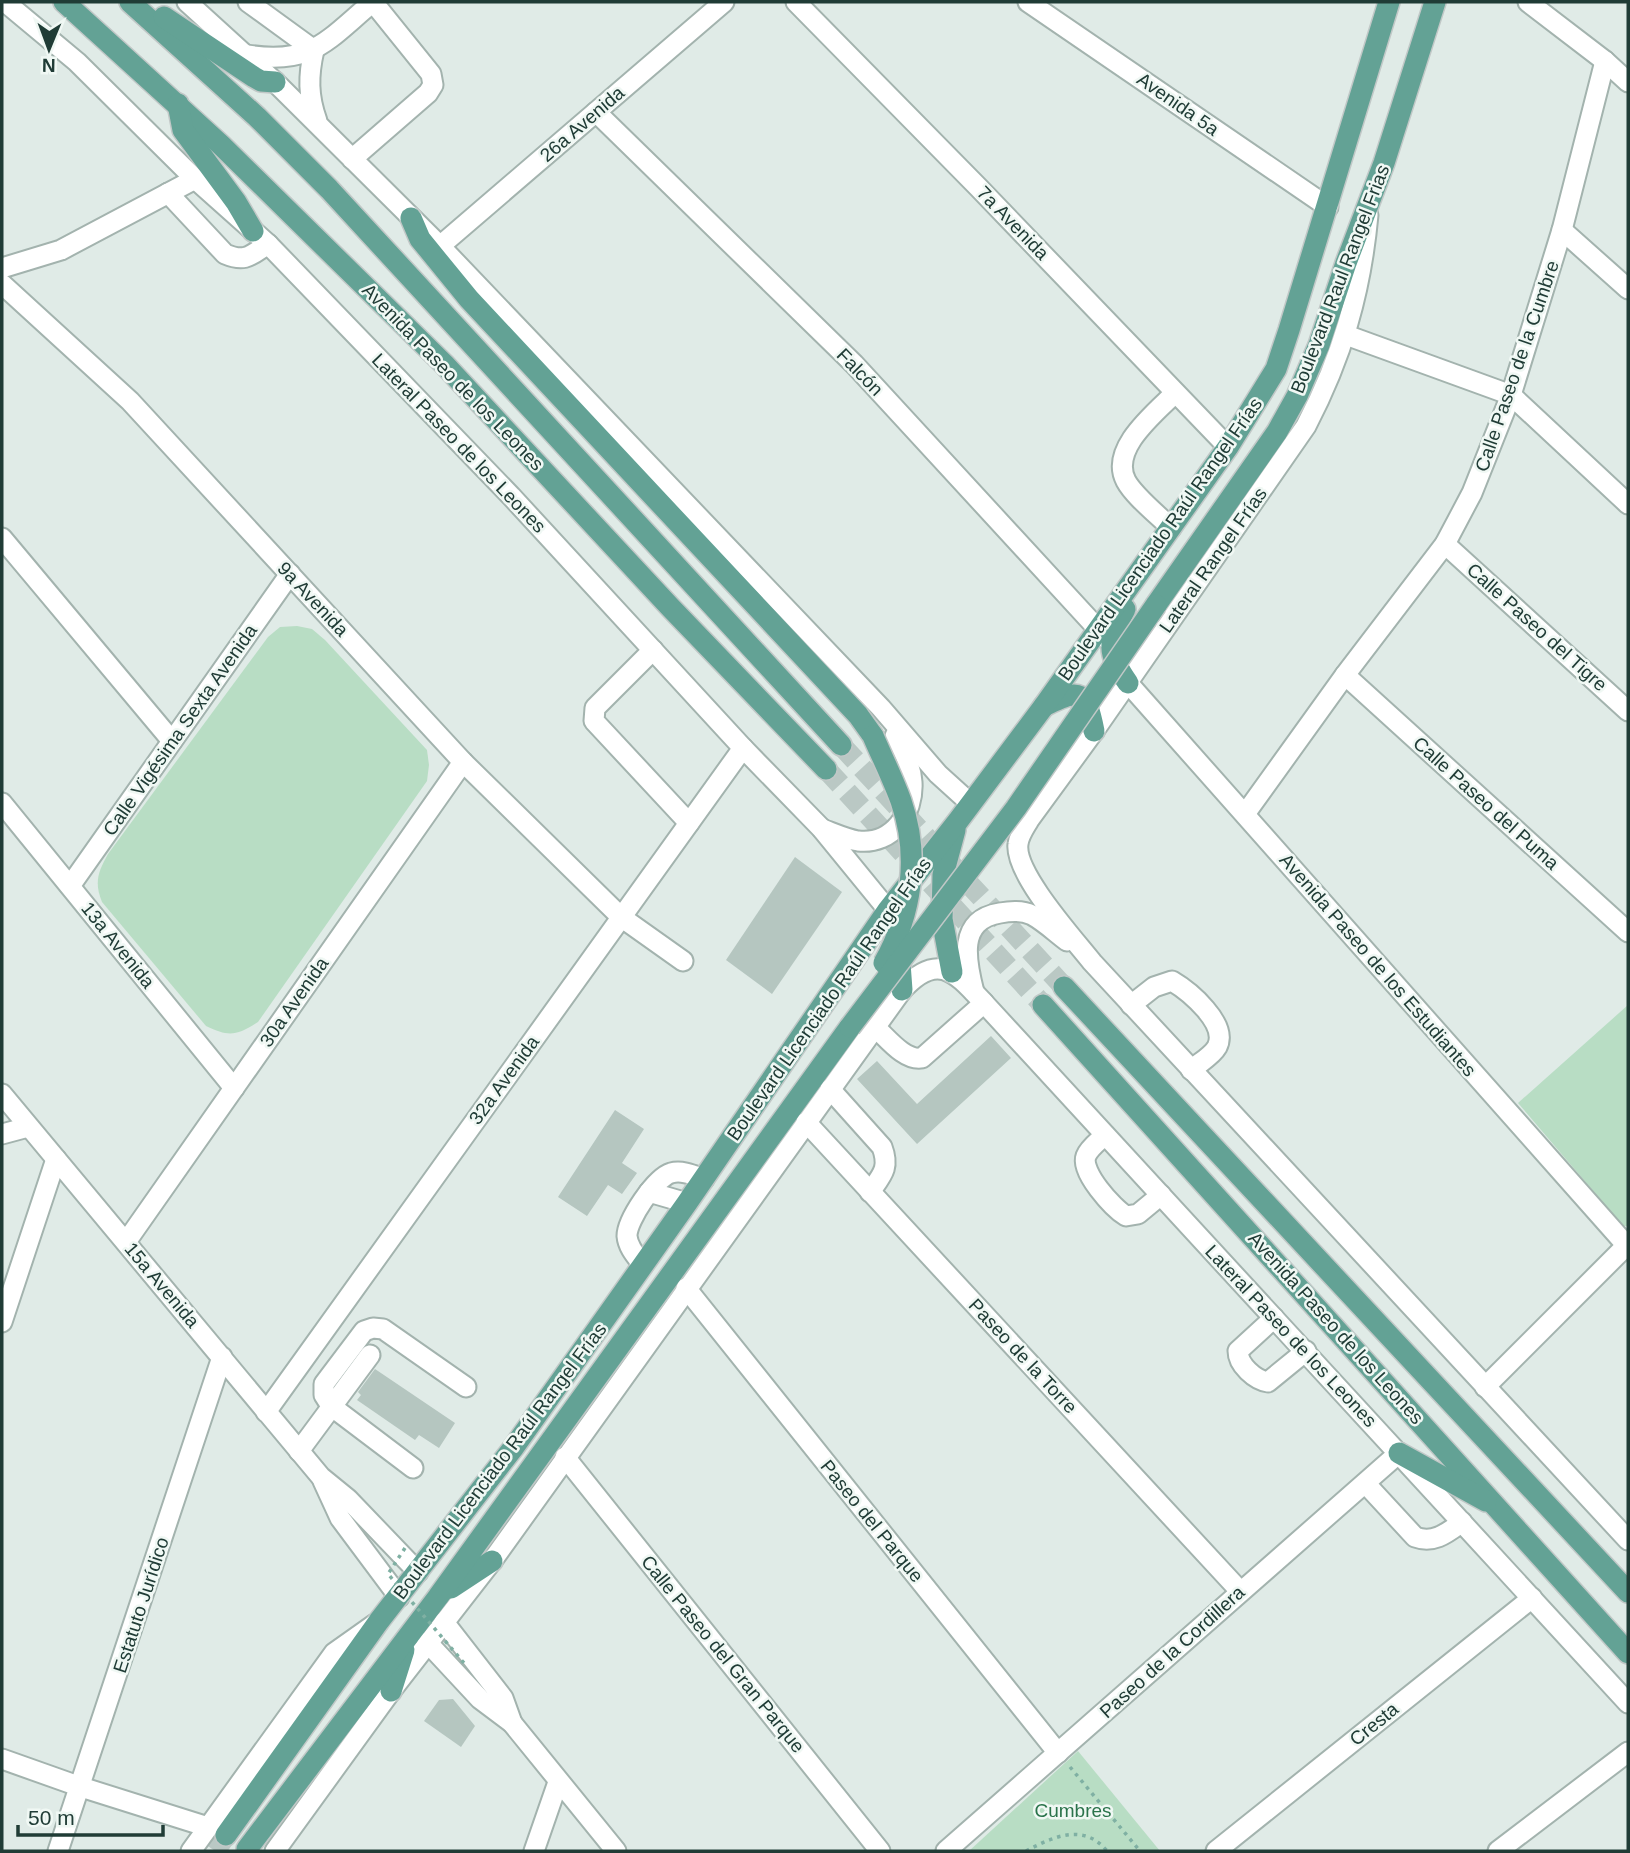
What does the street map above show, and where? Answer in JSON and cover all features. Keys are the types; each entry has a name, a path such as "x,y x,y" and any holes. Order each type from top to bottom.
{"main road":[{"name":"Avenida Paseo de los Leones","path":"64,2 178,104 444,364 671,608 826,769"},
{"name":"Boulevard Licenciado Raúl Rangel Frías","path":"217,1831 514,1447 687,1203 888,910 1044,706 1105,636 1112,633 1166,535 1228,447 1276,369 1389,2"},
{"name":"Boulevard Raul Rangel Frias","path":"1156,605 1277,432 1297,396 1319,345 1369,203 1435,2"},
{"name":"Avenida Paseo de los Leones","path":"134,5 257,117 330,189 841,745"},
{"path":"134,5 160,14 261,81 275,82"},
{"path":"178,104 183,130 261,237"},
{"path":"411,218 420,239 469,299 858,715 873,736 901,802 911,843 912,880 897,941 850,1027"},
{"name":"Boulevard Licenciado Raúl Rangel Frías","path":"247,1849 419,1637 438,1597 850,1027 1016,808 1156,605"},
{"path":"1105,636 1118,669 1128,683"},
{"path":"1044,706 1066,695 1076,694 1084,699 1090,710 1094,731"},
{"path":"952,972 942,919 943,875 958,821"},
{"path":"852,961 877,947 886,946 896,952 900,963 902,990"},
{"name":"Avenida Paseo de los Leones","path":"1064,987 1628,1592"},
{"name":"Avenida Paseo de los Leones","path":"1043,1005 1628,1653"},
{"path":"1399,1453 1500,1509"},
{"path":"438,1597 492,1561"},
{"path":"391,1691 419,1637"}],"street":[{"name":"Lateral Paseo de los Leones","path":"5,2 77,62 195,179 261,237 511,496 743,748 821,828 888,910"},
{"path":"248,2 314,50"},
{"path":"247,55 298,57 314,50 373,2 432,74 433,85 428,93 352,159"},
{"name":"26a Avenida","path":"440,246 724,2"},
{"name":"7a Avenida","path":"796,2 1228,447"},
{"name":"Avenida 5a","path":"1028,2 1328,207"},
{"path":"1528,2 1628,82"},
{"path":"191,3 275,82 440,246 881,708 938,774 970,803"},
{"path":"314,50 309,86 310,102 319,125"},
{"name":"Calle Paseo de la Cumbre","path":"1245,814 1345,675 1445,544 1477,482 1511,396 1562,230 1605,61"},
{"name":"Falcón","path":"596,112 854,364 1105,636"},
{"path":"2,268 61,250 195,179"},
{"path":"168,193 225,254 236,259 247,258 261,237"},
{"name":"Lateral Rangel Frías","path":"1092,962 1025,873 1018,846 1022,832 1306,426 1327,386 1359,289 1369,203"},
{"path":"1562,230 1628,289"},
{"name":"9a Avenida","path":"2,284 130,401 463,762 621,917 683,961"},
{"path":"1346,335 1511,396 1628,504"},
{"path":"1166,535 1127,483 1122,471 1122,457 1128,444 1175,393"},
{"path":"2,538 172,741"},
{"name":"Calle Paseo del Tigre","path":"1445,544 1628,711"},
{"name":"Calle Vigésima Sexta Avenida","path":"70,886 290,574"},
{"path":"653,650 595,708 594,721 688,823"},
{"name":"Calle Paseo del Puma","path":"1345,675 1628,932"},
{"name":"Avenida Paseo de los Estudiantes","path":"1128,683 1628,1246"},
{"path":"821,828 858,841 879,840 896,831 911,804 912,781 907,759 881,708"},
{"name":"32a Avenida","path":"266,1412 743,748"},
{"name":"30a Avenida","path":"125,1242 463,762"},
{"name":"13a Avenida","path":"2,803 234,1088"},
{"path":"876,1028 908,1056 922,1058 979,997 968,967 967,946 973,928 986,915 1013,910 1031,914 1092,962 1628,1541"},
{"path":"615,1851 512,1723 480,1699 419,1637 444,1622 492,1561 902,990 916,975 926,970 937,968 952,972"},
{"name":"Lateral Paseo de los Leones","path":"952,972 979,997 1628,1703"},
{"path":"1131,1005 1154,987 1172,981 1184,988 1205,1008 1218,1027 1217,1047 1191,1070"},
{"path":"830,1089 882,1147 887,1158 886,1168 870,1192"},
{"name":"15a Avenida","path":"3,1097 321,1477 363,1514 418,1572"},
{"name":"Paseo de la Torre","path":"806,1122 1240,1591"},
{"path":"2,1134 28,1127"},
{"path":"1105,1135 1089,1152 1085,1164 1087,1173 1118,1211 1126,1216 1138,1214 1161,1195"},
{"path":"2,1322 56,1159"},
{"path":"643,1265 634,1253 627,1234 649,1192 660,1179 671,1173 683,1172 704,1178"},
{"path":"649,1192 687,1203"},
{"path":"1485,1387 1628,1246"},
{"name":"Paseo del Parque","path":"686,1288 1058,1753"},
{"path":"1274,1318 1238,1351 1242,1363 1259,1381 1268,1382 1306,1351"},
{"path":"413,1468 331,1406 324,1395 324,1384 364,1331 373,1328 383,1329 466,1387"},
{"path":"299,1451 370,1355"},
{"name":"Estatuto Jurídico","path":"58,1851 222,1357"},
{"name":"Paseo de la Cordillera","path":"946,1851 1399,1453"},
{"name":"Calle Paseo del Gran Parque","path":"565,1457 880,1851"},
{"name":"15a Avenida","path":"321,1477 340,1518 399,1597"},
{"path":"1366,1484 1415,1537 1423,1540 1443,1536 1462,1522"},
{"name":"Cresta","path":"1216,1851 1532,1598"},
{"path":"444,1622 503,1698 512,1723"},
{"path":"275,1851 391,1691"},
{"path":"1498,1851 1628,1752"},
{"path":"2,1759 217,1831"},
{"path":"534,1851 558,1782"},
{"path":"191,1851 217,1831"}],"path":[{"path":"405,1548 387,1574 464,1663"},
{"path":"1058,1753 1140,1851"},
{"path":"1026,1851 1051,1838 1072,1833 1099,1841 1107,1851"}],"green space":[{"path":"280,627 312,629 325,640 427,750 427,781 258,1022 238,1032 221,1032 206,1026 102,902 98,877 108,854 268,637"},
{"path":"1628,1005 1628,1226 1623,1226 1518,1103"},
{"name":"Cumbres","path":"1078,1751 1160,1851 969,1851"}],"building":[{"path":"795,857 842,892 772,994 726,960"},
{"path":"991,1036 1011,1058 917,1144 857,1079 877,1061 917,1104"},
{"path":"615,1110 644,1129 622,1163 637,1173 622,1194 608,1185 587,1216 558,1197"},
{"path":"375,1369 455,1423 439,1448 419,1435 415,1440 357,1400 361,1395 358,1392"},
{"path":"453,1699 475,1726 461,1747 424,1721 439,1700"}],"tunnel":[{"path":"841,745 1064,987"},
{"path":"826,769 1043,1005"},
{"path":"215,1851 226,1835"}]}
